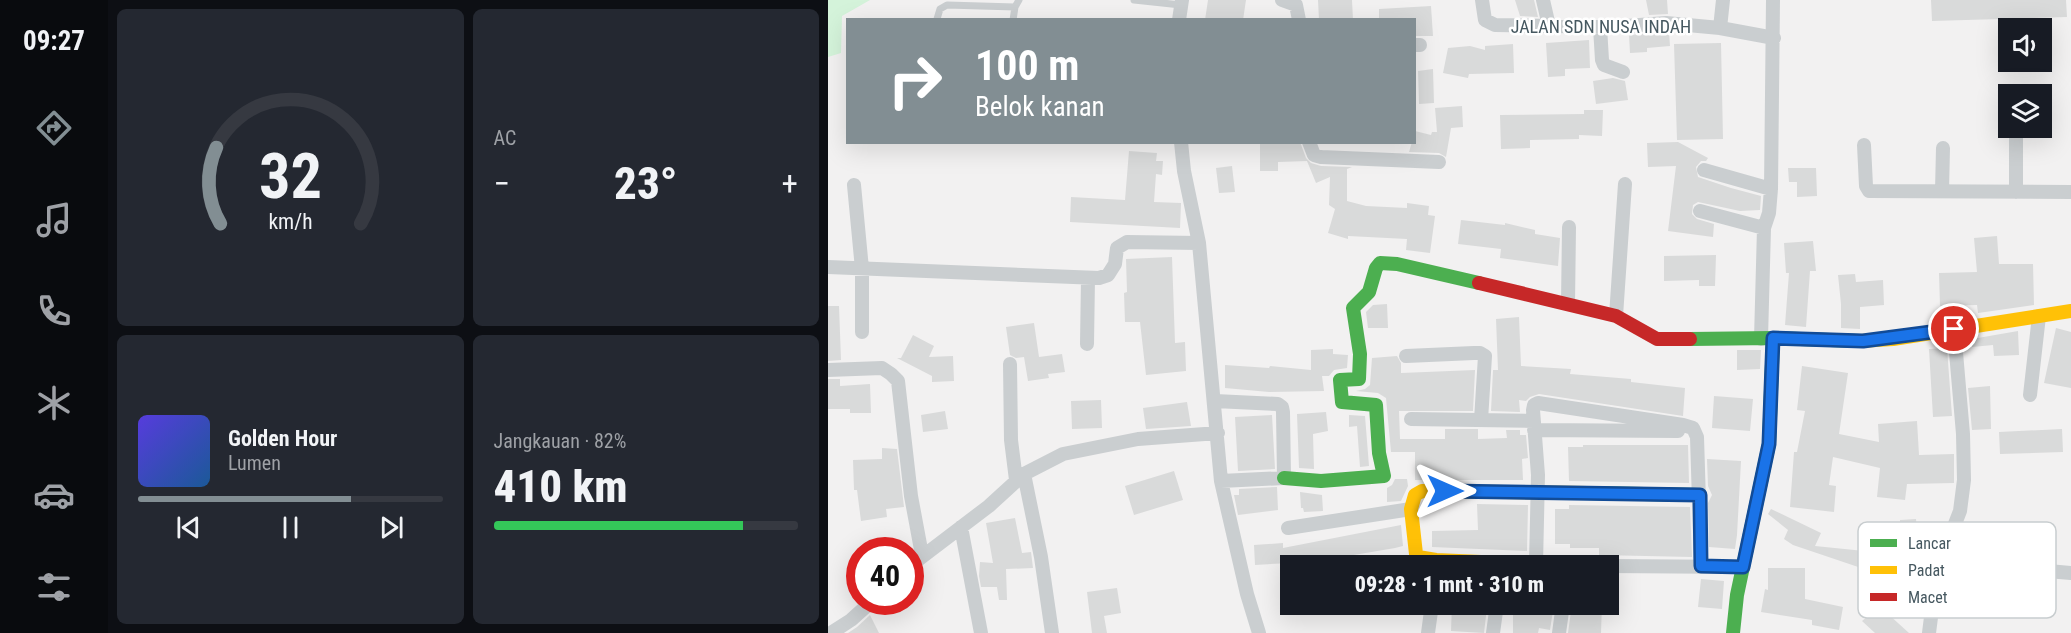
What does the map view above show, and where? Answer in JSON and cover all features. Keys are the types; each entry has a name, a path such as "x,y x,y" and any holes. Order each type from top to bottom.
{"street":[{"path":"1282,0 1296,5 1299,18"},
{"name":"JALAN SDN NUSA INDAH","path":"1482,0 1485,20 1491,24 1600,27 1666,23 1720,28 1774,38"},
{"path":"1543,0 1549,26"},
{"path":"1720,28 1723,0"},
{"path":"1734,633 1737,595 1769,444 1764,228 1769,213 1771,189 1773,0"},
{"path":"1179,18 1181,2"},
{"path":"1600,27 1604,65 1623,72"},
{"path":"2016,138 2016,192"},
{"path":"1181,144 1184,171 1199,243 1221,481 1247,594 1259,633"},
{"path":"1310,144 1314,155 1321,157 1439,162"},
{"path":"1864,145 1866,186 1869,191 2071,192"},
{"path":"1942,148 1942,191"},
{"path":"1704,170 1771,189"},
{"path":"1616,316 1625,184"},
{"path":"854,185 862,269 862,332"},
{"path":"1700,211 1764,228"},
{"path":"1568,304 1569,227"},
{"path":"828,267 1088,278 1108,275 1115,264 1117,248 1127,242 1199,243"},
{"path":"1221,481 1284,478 1321,483 1384,476 1379,453 1376,405 1342,402 1340,380 1359,379 1360,354 1353,308 1370,292 1376,268 1380,263 1397,264 1616,316 1657,339 1767,338 1863,341 2071,311"},
{"path":"1087,344 1088,278"},
{"path":"2030,395 2039,316"},
{"path":"1954,329 1963,434 1964,480 1960,511 1956,522"},
{"path":"1407,356 1480,353 1485,356 1480,420"},
{"path":"1010,364 1011,440 1041,557 1052,633"},
{"path":"828,370 882,368 898,381 910,496 918,537"},
{"path":"1215,401 1278,404 1282,407 1284,478"},
{"path":"1536,555 1538,492 1533,410 1534,405 1538,403 1693,428 1700,495 1701,566"},
{"path":"1411,419 1480,420 1534,425 1695,431"},
{"path":"924,554 989,506 1020,477 1062,454 1138,439 1218,433"},
{"path":"1417,555 1411,509 1415,495 1422,491 1700,495"},
{"path":"1288,528 1411,509"},
{"path":"961,527 981,633"},
{"path":"1619,566 1743,567"},
{"path":"2056,572 2071,573"},
{"path":"831,633 857,615"},
{"path":"1428,633 1430,615"},
{"path":"1493,633 1495,615"},
{"path":"1559,633 1561,615"},
{"path":"1929,633 1931,618"}],"lane":[{"path":"1134,0 1181,2"},
{"path":"937,18 940,9 947,5 1017,3 1013,18"}],"green space":[{"path":"828,0 870,0 842,16 841,53 828,57"}],"building":[{"path":"1208,0 1246,0 1243,18 1205,18"},
{"path":"1318,0 1352,0 1353,18 1319,18"},
{"path":"1515,0 1534,0 1538,17 1520,16"},
{"path":"1646,0 1667,0 1668,14 1649,15"},
{"path":"1931,0 2066,0 2067,17 1932,21"},
{"path":"1431,6 1433,36 1416,36 1416,18 1379,18 1379,9"},
{"path":"1669,32 1670,46 1647,48 1647,52 1630,53 1629,35"},
{"path":"1589,40 1590,68 1565,69 1565,76 1548,77 1546,43"},
{"path":"1721,43 1723,139 1677,140 1674,44"},
{"path":"1513,44 1514,73 1469,74 1468,78 1443,73 1448,48 1470,46 1485,50 1485,46"},
{"path":"1433,69 1434,103 1419,104 1418,71"},
{"path":"1613,78 1625,81 1628,100 1596,104 1593,81"},
{"path":"1462,106 1463,127 1451,128 1446,157 1439,153 1409,152 1411,144 1416,144 1416,131 1431,135 1432,132 1437,132 1435,108"},
{"path":"1584,110 1603,110 1602,136 1579,135 1579,139 1530,140 1530,148 1501,149 1500,115 1584,114"},
{"path":"1678,142 1708,158 1696,167 1698,177 1761,196 1760,210 1740,211 1698,202 1693,205 1692,214 1697,219 1714,224 1713,237 1668,231 1676,166 1648,167 1647,143"},
{"path":"1260,144 1301,144 1306,158 1311,163 1321,166 1352,167 1347,169 1347,201 1366,206 1407,208 1407,203 1429,206 1428,215 1435,216 1430,253 1406,250 1407,239 1348,236 1348,239 1328,233 1335,209 1329,205 1330,177 1316,183 1307,161 1278,162 1278,171 1260,171"},
{"path":"1129,151 1157,153 1156,161 1163,161 1162,175 1156,174 1154,202 1181,203 1180,228 1070,222 1071,197 1125,200"},
{"path":"1232,166 1235,192 1219,193 1216,168"},
{"path":"1788,168 1816,168 1817,196 1797,197 1797,182 1789,182"},
{"path":"1461,220 1505,225 1505,223 1535,230 1535,234 1560,238 1558,266 1500,258 1501,249 1458,244"},
{"path":"1997,236 1999,264 2033,264 2034,305 1978,313 1977,305 1940,306 1939,273 1977,272 1974,238"},
{"path":"1813,241 1816,271 1810,271 1806,327 1785,325 1789,273 1786,273 1784,243"},
{"path":"1716,255 1715,286 1699,286 1699,280 1664,281 1664,256"},
{"path":"1172,257 1175,343 1185,342 1186,371 1146,375 1140,322 1125,322 1126,259"},
{"path":"1855,274 1856,282 1883,280 1884,305 1860,307 1860,329 1841,328 1838,275"},
{"path":"1387,304 1388,328 1368,328 1366,312 1373,305"},
{"path":"828,306 839,306 841,360 828,361"},
{"path":"1519,317 1521,366 1571,369 1570,374 1631,379 1631,382 1685,388 1683,416 1539,394 1526,401 1519,400 1520,412 1491,411 1493,370 1498,370 1496,319"},
{"path":"1034,323 1039,357 1062,354 1065,372 1048,374 1049,378 1028,381 1024,357 1016,358 1010,355 1006,327"},
{"path":"2056,328 2071,332 2071,388 2044,383"},
{"path":"2018,331 2019,355 1994,356 1993,345 1972,347 1972,339"},
{"path":"913,335 934,346 929,357 953,356 954,381 932,382 932,376 897,358 901,358"},
{"path":"1947,348 1952,416 1933,417 1929,349"},
{"path":"1333,349 1333,354 1348,355 1347,368 1334,370 1329,376 1322,376 1324,391 1269,392 1225,388 1225,365 1311,370 1311,350"},
{"path":"1737,350 1761,350 1760,369 1737,370"},
{"path":"1397,356 1401,363 1401,373 1475,370 1473,411 1399,411 1400,439 1445,439 1445,429 1478,429 1478,439 1507,438 1506,430 1520,430 1520,435 1526,435 1528,458 1522,459 1523,480 1415,480 1415,452 1391,452 1386,398 1378,393 1356,391 1370,385 1372,358"},
{"path":"1802,366 1848,373 1839,434 1879,442 1878,424 1917,421 1919,455 1954,454 1954,483 1907,484 1905,500 1877,497 1880,468 1833,457 1829,485 1836,486 1834,512 1790,507 1794,452 1797,452 1805,411 1797,410"},
{"path":"828,379 840,379 840,386 870,384 871,413 850,413 850,409 828,409"},
{"path":"1990,386 1991,429 1972,430 1968,388"},
{"path":"1714,396 1753,399 1750,431 1712,428"},
{"path":"1101,400 1102,428 1072,429 1071,401"},
{"path":"1187,402 1191,426 1146,429 1143,408"},
{"path":"945,411 948,429 923,432 921,415"},
{"path":"1326,412 1328,431 1313,434 1314,469 1299,468 1297,414"},
{"path":"1272,415 1275,469 1238,471 1235,417"},
{"path":"1349,415 1365,416 1369,466 1360,467 1357,426 1349,427"},
{"path":"2062,429 2063,452 2000,454 1999,432"},
{"path":"1583,445 1688,445 1689,483 1569,481 1568,447 1583,447"},
{"path":"882,448 897,449 904,507 886,509 887,517 861,521 857,490 854,490 853,460 882,459"},
{"path":"1707,459 1741,461 1735,549 1709,547 1708,503 1712,495 1708,486"},
{"path":"1174,471 1183,500 1134,515 1125,486"},
{"path":"1395,479 1407,479 1408,486 1401,501 1387,502 1387,488"},
{"path":"1277,487 1278,510 1238,515 1234,495 1239,495 1239,489"},
{"path":"1300,492 1322,495 1323,511 1304,512 1301,508"},
{"path":"1477,504 1528,505 1527,551 1432,547 1432,531 1478,530"},
{"path":"1569,505 1690,507 1692,557 1599,555 1599,548 1570,548 1570,544 1555,544 1555,509 1569,509"},
{"path":"1771,509 1821,533 1815,546 1858,550 1858,567 1793,545 1784,539 1788,530 1768,514"},
{"path":"1015,518 1022,553 1031,552 1033,568 1006,569 1007,600 999,600 997,587 981,587 979,576 980,562 993,563 986,523"},
{"path":"1916,519 1916,522 1900,522 1900,520"},
{"path":"1401,525 1403,546 1354,555 1280,555 1280,564 1255,565 1254,545 1283,543 1283,548"},
{"path":"1768,568 1805,568 1805,599 1843,607 1839,630 1812,625 1812,620 1761,612 1765,589 1768,590"},
{"path":"1701,579 1724,581 1722,609 1698,607"},
{"path":"1117,588 1121,613 1104,616 1107,633 1092,633 1087,592"},
{"path":"870,615 879,633 848,633"},
{"path":"1452,615 1486,615 1484,633 1451,631"},
{"path":"1513,615 1552,615 1550,630 1539,628 1538,633 1513,633"},
{"path":"1570,615 1602,615 1601,633 1568,633"},
{"path":"1866,618 1892,618 1909,633 1875,633 1862,621"}],"traffic: fast":[{"path":"1284,478 1321,481 1384,476 1379,453 1376,405 1342,402 1340,380 1359,379 1360,354 1353,308 1369,292 1376,268 1380,263 1397,264 1479,283"},
{"path":"1690,339 1773,338"},
{"path":"1733,633 1737,595 1769,444 1773,338 1860,341"},
{"path":"1588,493 1700,495"}],"traffic: slow":[{"path":"1860,341 1893,339 2071,311"},
{"path":"1417,555 1411,509 1415,495 1422,491 1588,493"}],"traffic: jam":[{"path":"1479,283 1616,316 1657,339 1690,339"}],"route":[{"path":"1445,491 1700,495 1701,566 1743,567 1769,444 1773,338 1863,341 1893,339 1954,329"}]}
